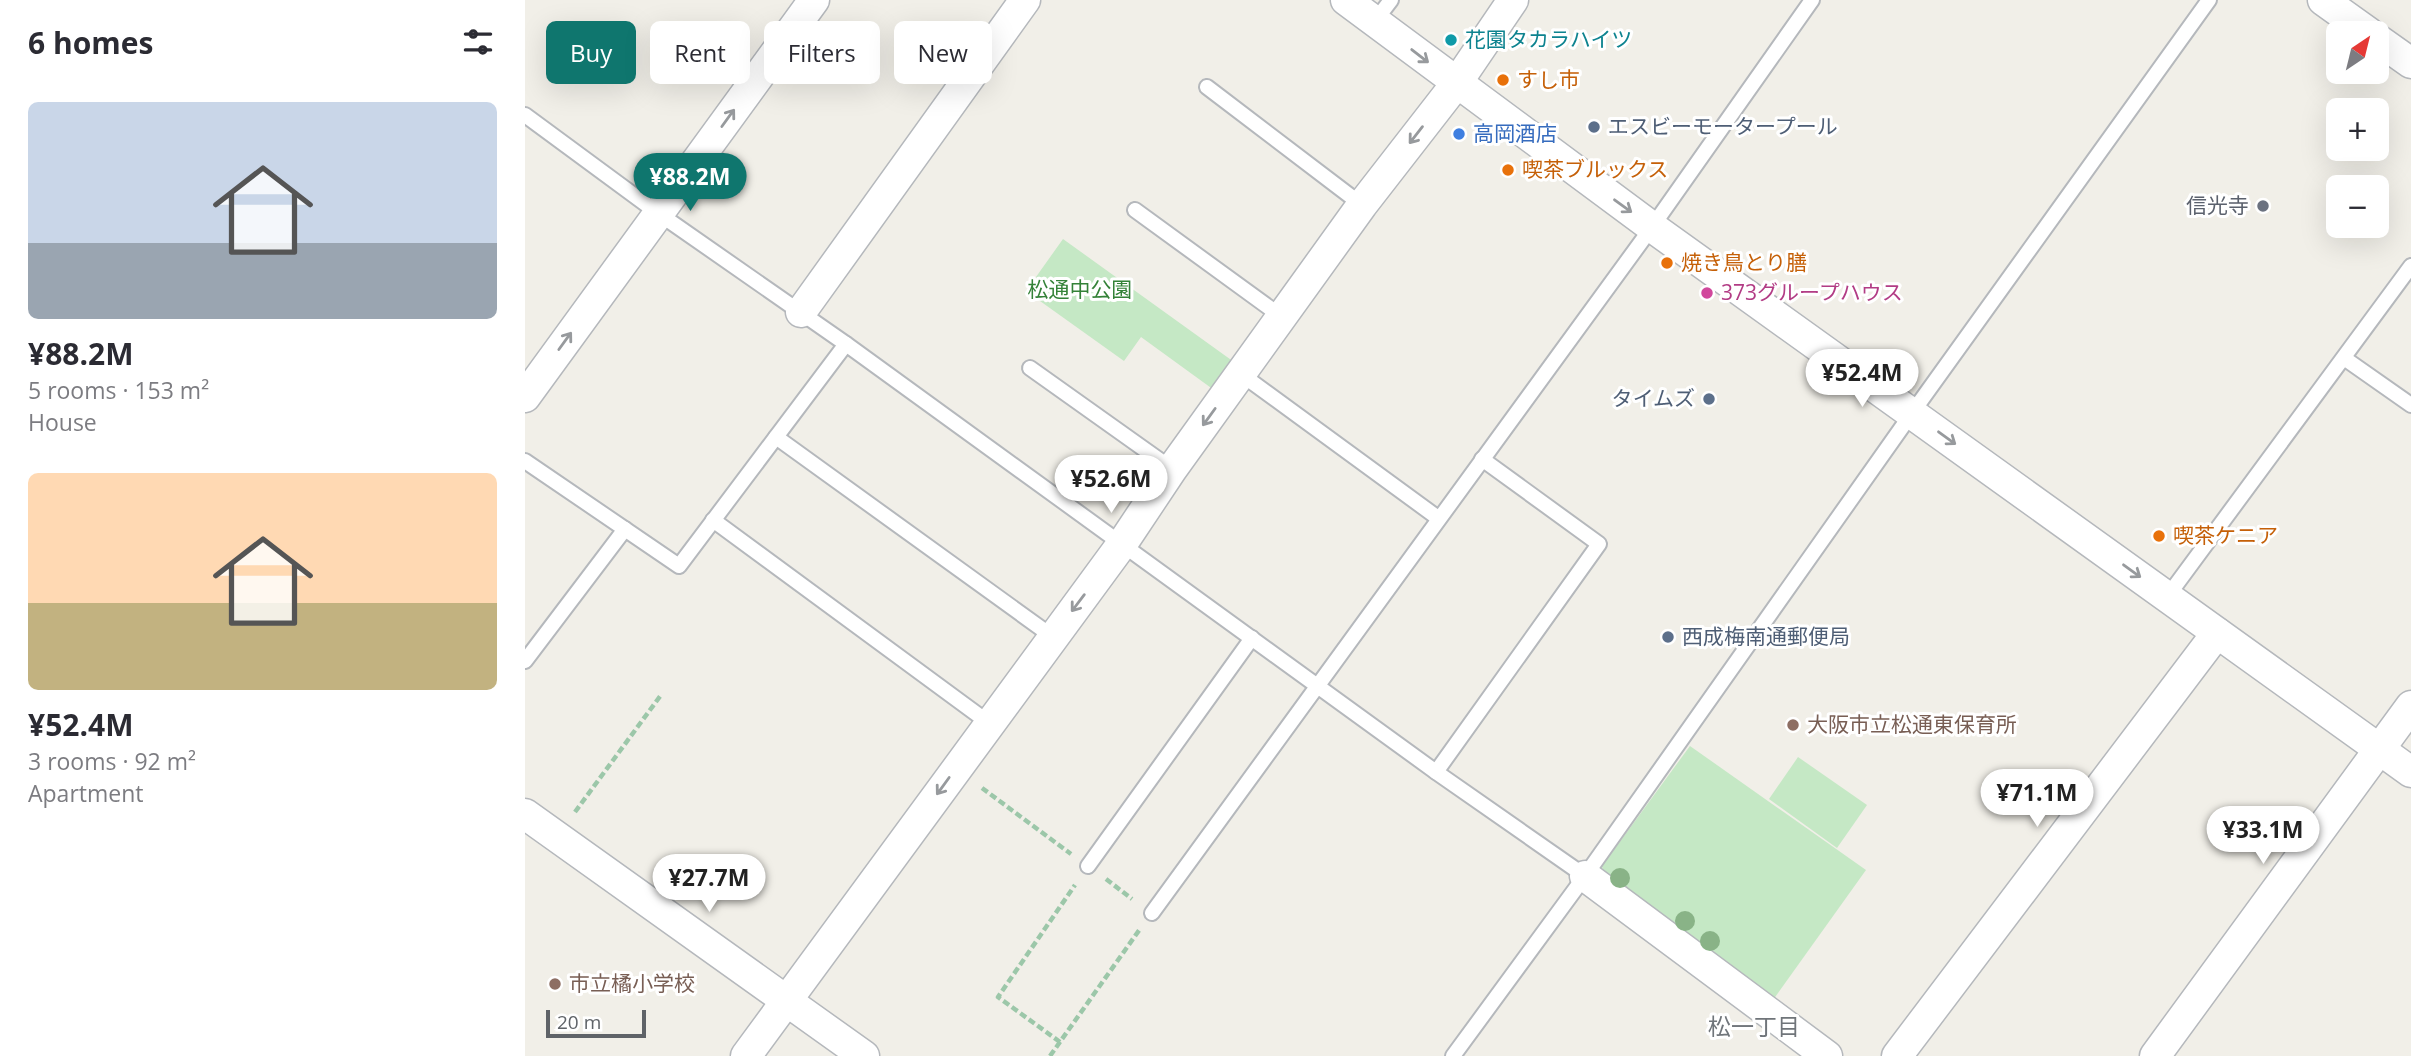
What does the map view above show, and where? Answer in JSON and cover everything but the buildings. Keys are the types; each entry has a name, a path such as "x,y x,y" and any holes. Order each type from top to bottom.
{"street":[{"path":"525,397 814,0"},
{"path":"801,312 1025,0"},
{"path":"1346,0 1383,10 1456,84 2411,772"},
{"path":"746,1056 1122,544 1172,469 1362,205 1456,84 1513,0"},
{"path":"2323,0 2352,21"},
{"path":"2389,47 2411,64"},
{"path":"1897,1056 2217,633"},
{"path":"2155,1056 2411,706"},
{"path":"525,814 864,1056"},
{"path":"1585,876 1827,1056"}],"lane":[{"path":"1151,913 1652,227 1812,0"},
{"path":"1453,1056 1585,876 1912,413 2209,0"},
{"path":"1206,87 1362,205"},
{"path":"525,115 658,213 846,344 1317,683 1436,772 1585,876"},
{"path":"1135,210 1282,317"},
{"path":"2167,597 2411,266"},
{"path":"525,461 679,566 846,344"},
{"path":"2344,358 2411,405"},
{"path":"1030,368 1172,469"},
{"path":"1241,374 1438,518"},
{"path":"776,437 1053,637"},
{"path":"1436,772 1599,544 1482,459"},
{"path":"713,520 989,723"},
{"path":"525,660 625,529"},
{"path":"1088,866 1252,638"}],"path":[{"path":"557,836 661,695"},
{"path":"955,769 1151,913 1050,1056"},
{"path":"1060,1042 998,997 1088,866"}],"green space":[{"name":"松通中公園","path":"1063,239 1234,362 1214,390 1141,337 1124,361 1026,291"},
{"path":"1690,746 1866,870 1773,1000 1604,880 1602,866"},
{"path":"1798,757 1867,805 1837,848 1769,799"}],"place":[{"name":"花園タカラハイツ","path":"1451,40"},
{"name":"すし市","path":"1503,80"},
{"name":"エスビーモータープール","path":"1594,127"},
{"name":"高岡酒店","path":"1459,134"},
{"name":"喫茶ブルックス","path":"1508,170"},
{"name":"信光寺","path":"2263,206"},
{"name":"焼き鳥とり膳","path":"1667,263"},
{"name":"373グループハウス","path":"1707,293"},
{"name":"タイムズ","path":"1709,399"},
{"name":"喫茶ケニア","path":"2159,536"},
{"name":"西成梅南通郵便局","path":"1668,637"},
{"name":"大阪市立松通東保育所","path":"1793,725"},
{"name":"市立橘小学校","path":"555,984"}],"district":[{"name":"松一丁目","path":"1754,1027"}]}
